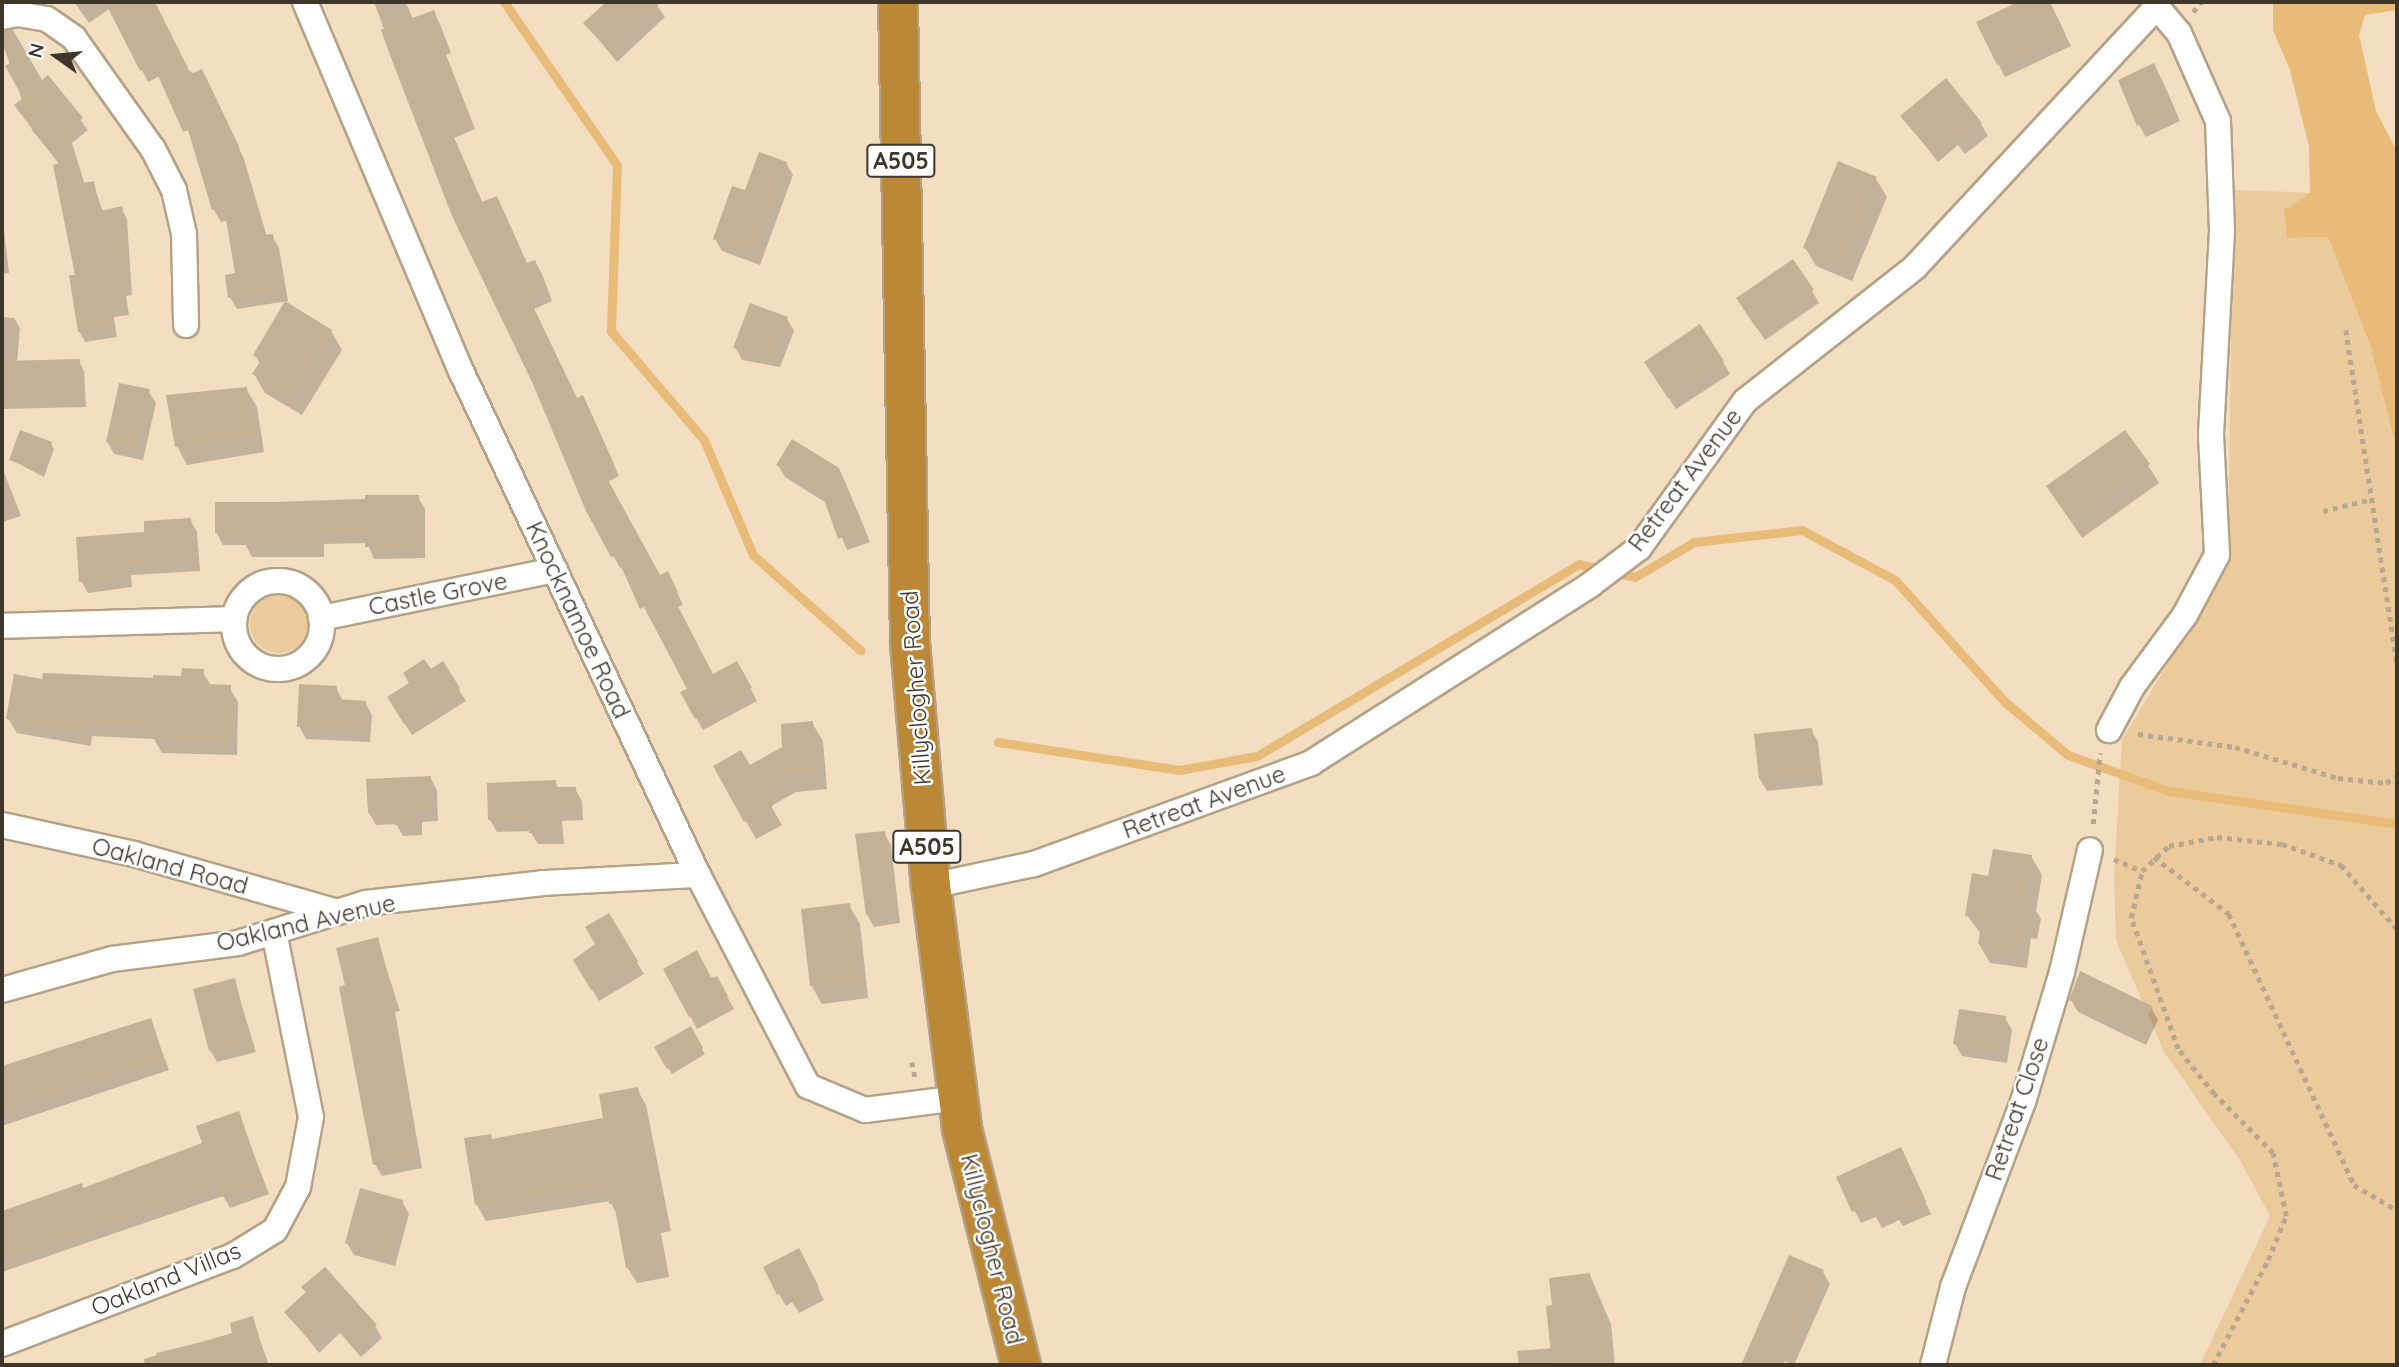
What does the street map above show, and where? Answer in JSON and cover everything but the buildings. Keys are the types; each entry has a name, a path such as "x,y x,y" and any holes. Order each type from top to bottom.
{"highway":[{"name":"Killyclogher Road","path":"898,2 910,643 930,886 962,1129 1021,1365"}],"street":[{"name":"Knocknamoe Road","path":"305,2 462,373 698,875 808,1086 864,1110 959,1098"},
{"name":"Retreat Avenue","path":"930,886 1034,864 1311,763 1590,585 1639,548 1745,401 1915,267 2159,4 2179,33 2217,121 2222,231 2211,436 2217,555 2185,615 2132,687 2104,738"},
{"path":"2,17 18,13 47,19 74,38 153,149 174,190 184,234 186,326"},
{"name":"Castle Grove","path":"321,618 555,570"},
{"path":"286,581 302,588 315,601 321,618 319,639 308,658 289,668 267,668 248,658 236,640 233,618 252,589 286,581"},
{"path":"2,626 233,618"},
{"name":"Oakland Road","path":"2,825 134,854 338,912"},
{"name":"Retreat Close","path":"1933,1365 1953,1287 2023,1102 2062,972 2090,850"},
{"name":"Oakland Avenue","path":"2,990 113,958 238,943 366,904 544,883 698,875"},
{"name":"Oakland Villas","path":"2,1344 233,1256 275,1230 298,1187 311,1117 274,932"}],"path":[{"path":"2346,330 2397,665"},
{"path":"2323,511 2372,499"},
{"path":"2090,850 2104,738 2235,747 2338,778 2386,783 2397,776"},
{"path":"2213,1365 2268,1261 2286,1216 2273,1153 2214,1094 2178,1049 2131,918 2142,871 2154,857 2169,846 2217,837 2282,845 2341,865 2397,929"},
{"path":"2154,857 2229,914 2354,1185 2397,1210"}],"shaded area":[{"path":"2273,2 2397,2 2397,10 2365,15 2359,35 2376,111 2397,151 2397,451 2370,345 2328,237 2287,238 2284,210 2310,193 2309,146 2290,70 2273,30"},
{"path":"2233,190 2311,193 2288,238 2328,237 2370,345 2397,451 2397,1365 2200,1365 2270,1216 2241,1162 2164,1052 2116,940 2114,876 2122,740 2200,610 2228,554"},
{"path":"279,595 295,600 303,608 308,624 303,640 295,648 279,653 263,648 255,640 250,624 255,608 263,600"}],"waterway":[{"path":"504,2 617,165 611,331 704,440 753,555 861,651"},
{"path":"998,742 1179,770 1257,756 1579,564 1635,577 1694,542 1802,530 1895,580 2005,702 2068,755 2169,791 2397,824"}]}
